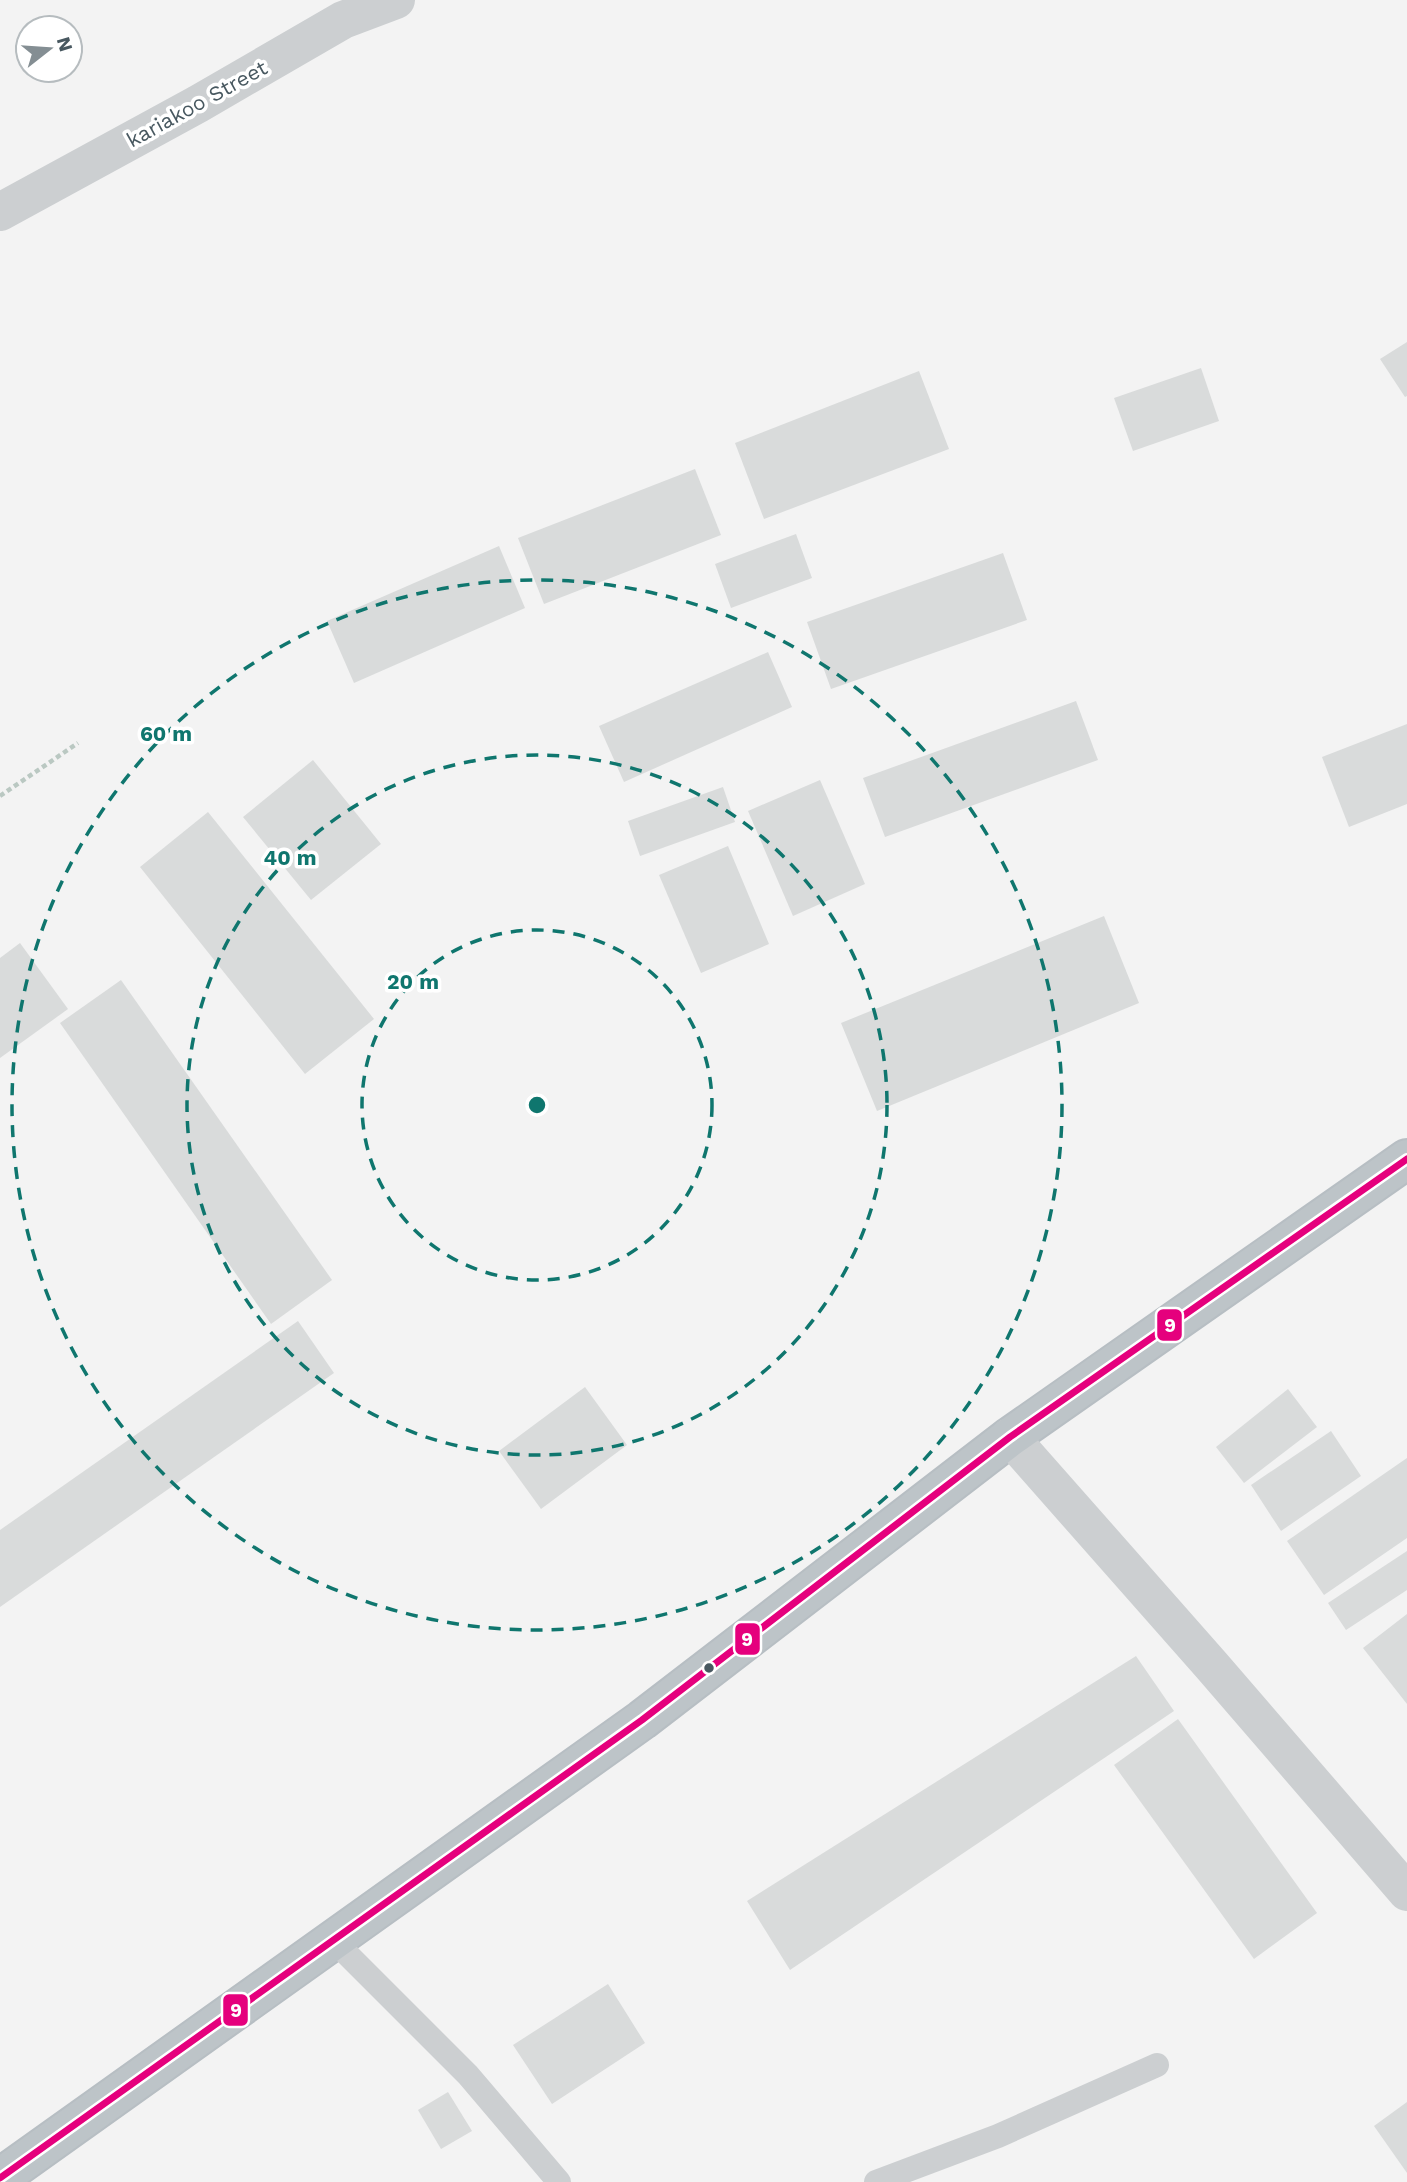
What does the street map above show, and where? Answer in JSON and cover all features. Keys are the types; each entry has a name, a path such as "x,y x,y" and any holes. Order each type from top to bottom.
{"highway":[{"path":"0,2178 642,1720 1010,1437 1407,1159"}],"street":[{"name":"kariakoo Street","path":"0,212 198,104 343,20 396,0"},
{"path":"1010,1437 1407,1892"}],"lane":[{"path":"332,1939 468,2076 559,2182"},
{"path":"876,2182 998,2136 1157,2064"}],"path":[{"path":"0,796 78,743"}],"building":[{"path":"1407,342 1407,396 1405,397 1380,359"},
{"path":"1201,368 1219,421 1133,451 1114,398"},
{"path":"919,371 949,449 764,519 735,443"},
{"path":"695,469 721,535 544,604 518,538"},
{"path":"796,534 812,578 731,608 715,564"},
{"path":"499,546 525,608 354,683 327,621"},
{"path":"1003,553 1027,620 831,689 807,622"},
{"path":"768,652 792,707 624,782 599,726"},
{"path":"1076,701 1098,760 885,837 863,778"},
{"path":"1407,724 1407,804 1349,827 1322,757"},
{"path":"313,760 381,844 311,900 243,817"},
{"path":"820,780 865,884 793,916 748,811"},
{"path":"723,787 735,822 640,856 628,821"},
{"path":"208,812 374,1019 305,1074 140,867"},
{"path":"728,846 769,944 701,973 659,875"},
{"path":"1104,916 1139,1003 877,1111 841,1023"},
{"path":"20,943 68,1009 0,1058 0,958"},
{"path":"121,980 332,1280 271,1324 60,1023"},
{"path":"298,1321 334,1373 0,1607 0,1530"},
{"path":"585,1387 627,1445 541,1509 499,1451"},
{"path":"1288,1389 1317,1427 1244,1483 1216,1447"},
{"path":"1331,1431 1361,1476 1281,1531 1251,1485"},
{"path":"1407,1458 1407,1538 1324,1595 1287,1541"},
{"path":"1407,1551 1407,1590 1346,1630 1328,1603"},
{"path":"1407,1614 1407,1704 1363,1648"},
{"path":"1136,1656 1174,1711 790,1970 747,1901"},
{"path":"1178,1719 1317,1913 1254,1959 1114,1765"},
{"path":"608,1984 645,2043 552,2104 513,2045"},
{"path":"448,2092 472,2131 441,2149 418,2110"},
{"path":"1407,2102 1407,2173 1374,2126"}],"transit line":[{"name":"9","path":"0,2178 642,1720 1010,1437 1407,1159"}]}
